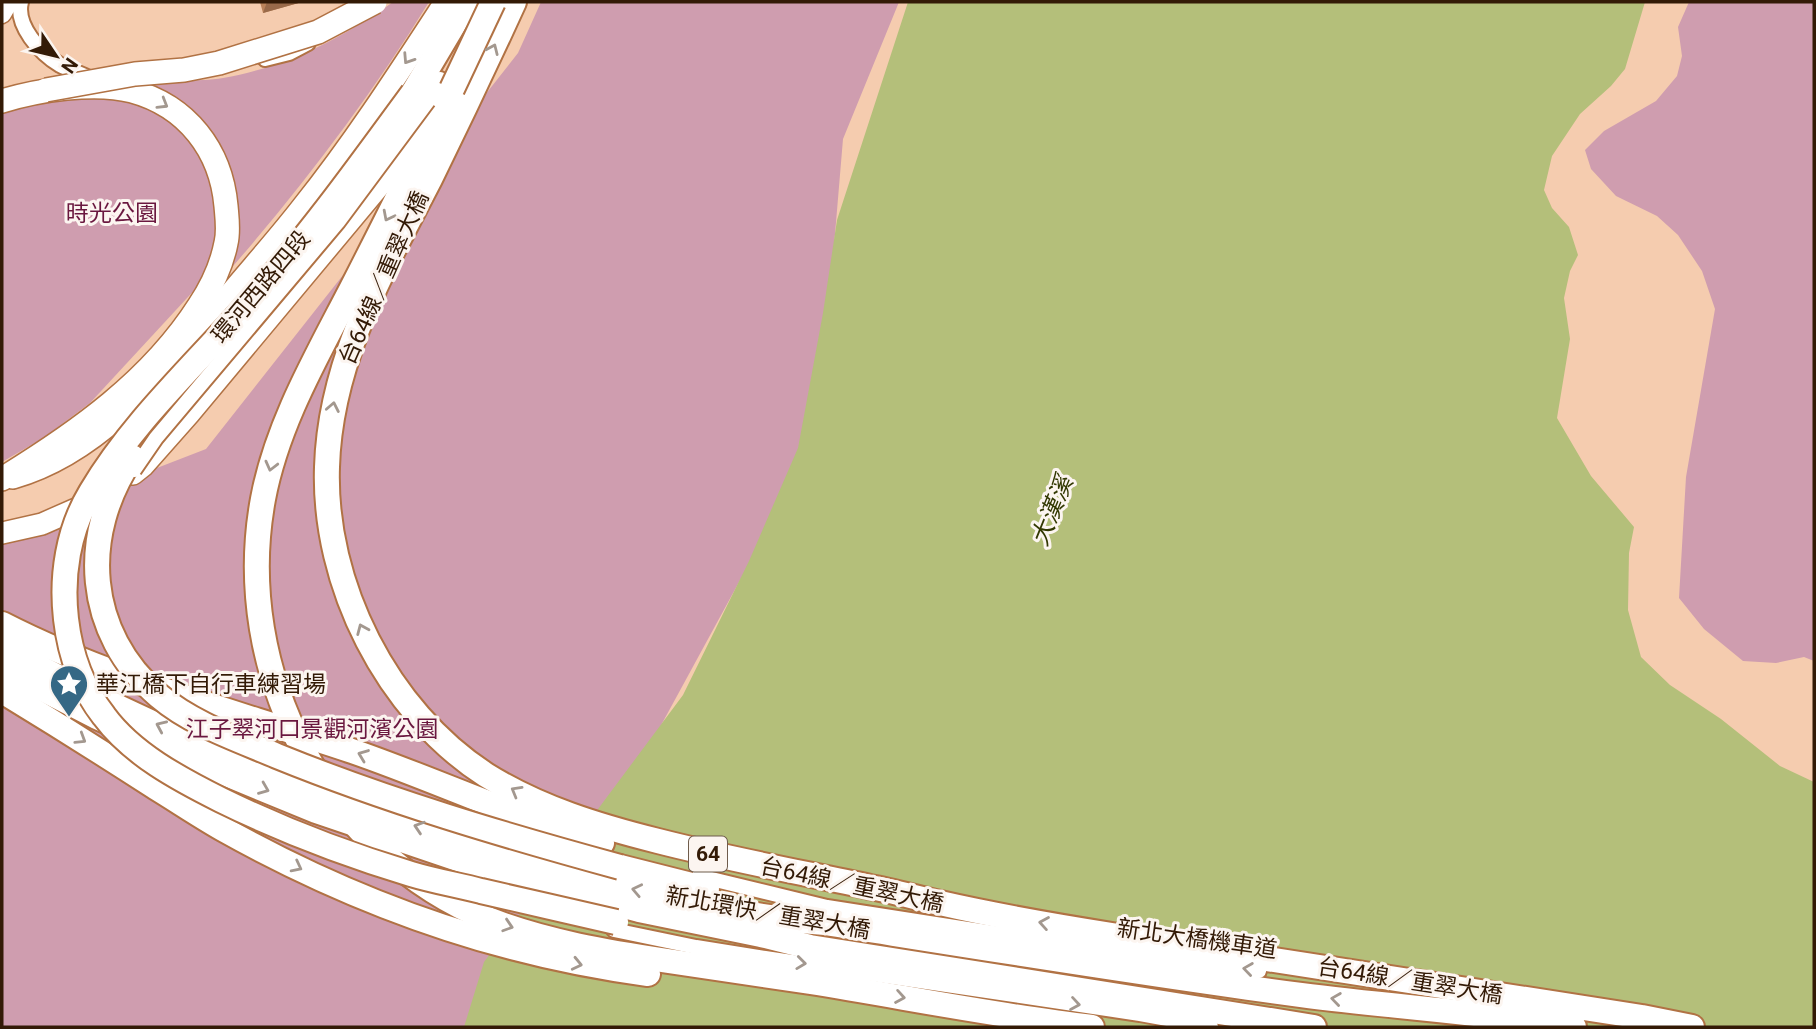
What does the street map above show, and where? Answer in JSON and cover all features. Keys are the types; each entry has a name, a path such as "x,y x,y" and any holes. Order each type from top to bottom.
{"highway":[{"path":"467,2 432,89 283,265 138,427 89,494 75,525 66,559 63,599 68,636 80,677 104,717 142,753 180,779 256,818 332,849 414,875 698,939 767,950 810,947"},
{"name":"64","path":"432,89 493,2"},
{"name":"64","path":"432,89 514,2"},
{"path":"457,56 332,217 148,434 120,475 101,522 96,561 99,598 109,631 131,668 160,697 199,721 331,778 504,835 775,906 825,923"},
{"name":"台64線／重翠大橋","path":"432,89 363,313 345,360 332,411 327,470 331,527 344,587 366,639 398,691 439,737 482,772 537,804 612,830 738,862 1110,935 1692,1027"},
{"name":"台64線／重翠大橋","path":"432,89 277,443 263,500 257,551 258,610 270,672 290,727 319,779 359,830 394,862 435,892 489,919 545,938 623,954 859,990 1008,1017 1092,1027"},
{"path":"2,624 46,646 125,678 355,752 564,832 647,855 778,885 874,901 944,904"},
{"name":"新北環快／重翠大橋","path":"2,647 129,712 214,750 361,808 484,848 624,887 775,919 825,923 1233,986 1367,1003 1506,1016 1574,1027"},
{"name":"新北環快／重翠大橋","path":"2,668 97,717 185,757 316,811 490,870 639,910 761,934 810,947 1314,1027"},
{"path":"2,691 222,829 333,885 415,918 487,942 586,966 811,995 859,990"},
{"path":"1367,1003 1468,1027"}],"main road":[{"path":"2,99 135,74 184,70 219,62 318,32 376,2"},
{"name":"環河西路四段","path":"2,480 26,475 58,461 85,443 144,395 304,206 393,83 445,2"},
{"name":"環河西路四段","path":"2,533 42,524 98,499 143,466 410,149 449,88 457,56 493,2"},
{"path":"2,480 76,430 139,379 200,306 227,242 224,182 219,166 199,134 177,113 153,98 130,90 46,90"}],"street":[{"path":"2,14 9,2"},
{"path":"21,2 19,11 24,27 41,49 58,64 91,79 205,75 289,53 385,2"},
{"path":"2,99 29,89 262,44 317,23 356,2"},
{"path":"432,89 320,207 223,323 102,457 80,491 66,522 57,558 54,598 58,638 71,679 97,722 136,759 177,787 252,826 412,884 719,951 1212,1027"},
{"name":"新北大橋機車道","path":"432,89 338,222 156,438 128,479 110,525 104,561 108,595 117,626 137,663 162,687 197,710 240,730 346,773 507,827 622,859 827,907 1052,942 1655,1027"}],"green space":[{"path":"393,2 429,2 334,142 227,273 216,148 116,80 223,78 269,67 333,39"},
{"name":"江子翠河口景觀河濱公園","path":"541,2 899,2 843,139 818,437 653,740 481,1027 2,1027 2,528 206,449 518,53"},
{"path":"1689,2 1814,2 1814,661 1804,657 1776,663 1743,661 1704,629 1679,598 1686,477 1715,309 1702,271 1678,235 1657,216 1616,196 1591,169 1585,150 1604,131 1656,101 1677,76 1682,56 1678,27"},
{"name":"時光公園","path":"103,92 165,111 207,155 223,236 200,284 90,403 45,437 2,462 2,108"}],"water":[{"name":"大漢溪","path":"908,2 1645,2 1625,69 1611,86 1580,114 1552,156 1544,190 1552,208 1569,227 1578,255 1570,271 1564,298 1570,339 1557,418 1591,476 1634,527 1629,553 1628,610 1641,657 1670,685 1721,719 1780,766 1814,782 1814,1027 464,1027 484,962 683,695 749,561 798,448 837,220"}],"place":[{"name":"華江橋下自行車練習場","path":"69,718"}]}
